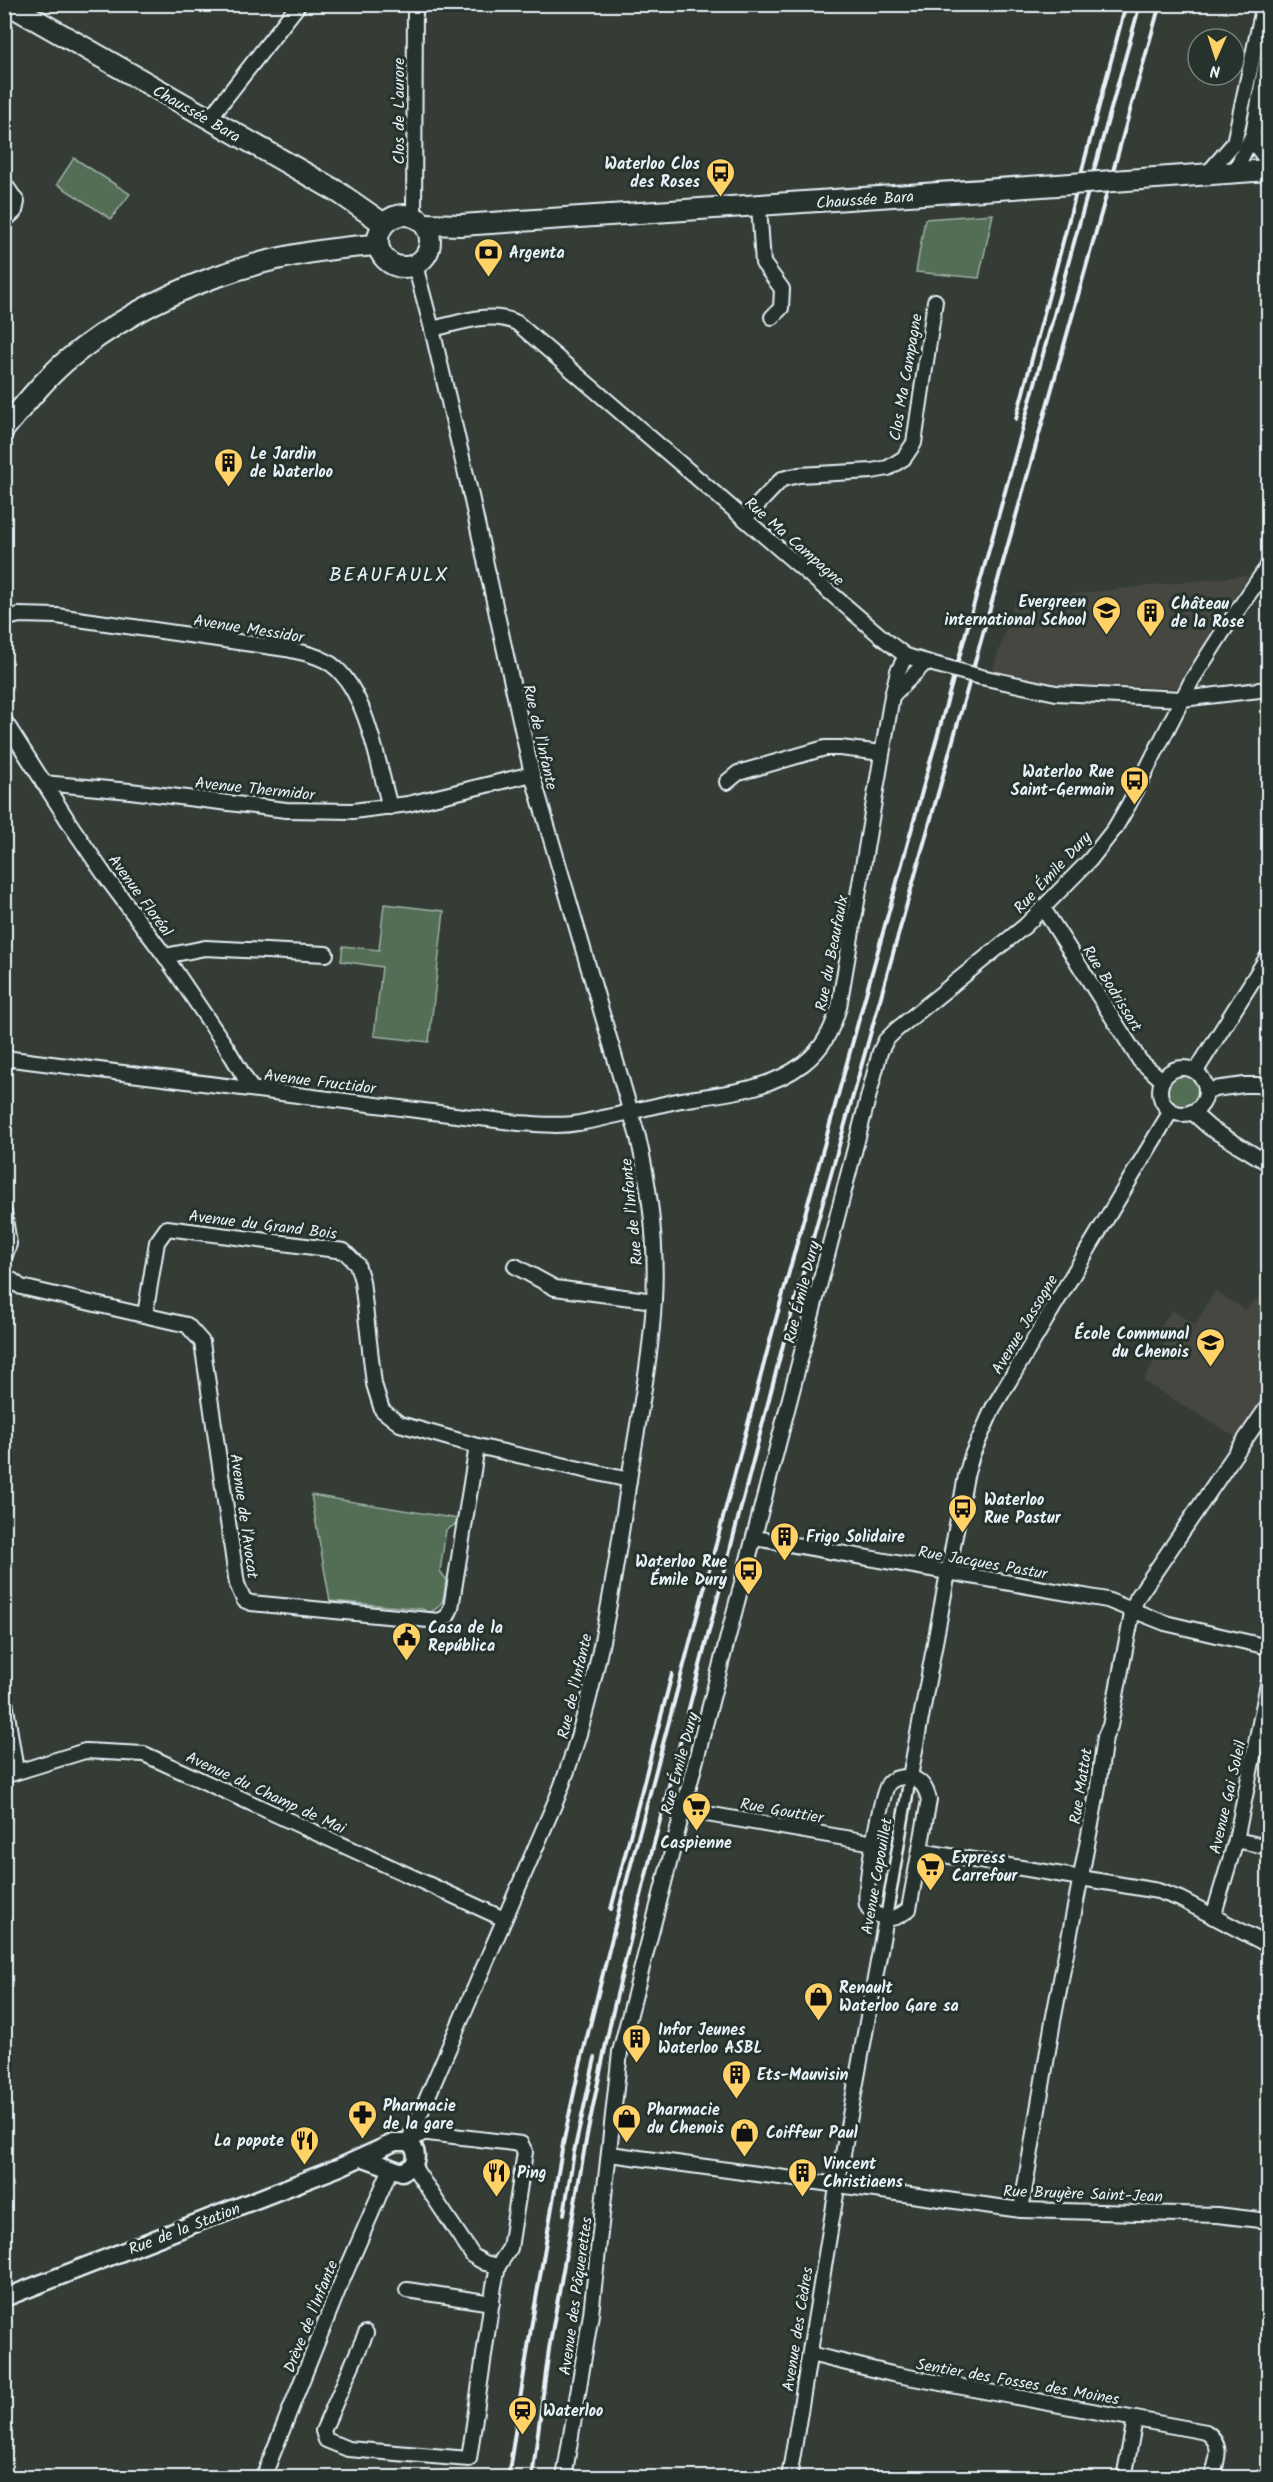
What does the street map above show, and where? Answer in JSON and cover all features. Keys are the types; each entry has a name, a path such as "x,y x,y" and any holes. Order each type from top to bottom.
{"main road":[{"name":"Chaussée Bara","path":"8,4 338,192 384,224"},
{"name":"Chaussée Bara","path":"422,228 1269,170"},
{"path":"398,216 422,228 428,252 415,265 405,267 387,261 378,245 380,231 384,224 398,216"},
{"path":"4,429 32,395 65,363 102,334 139,310 198,281 250,264 297,254 378,245"}],"street":[{"path":"209,119 299,4"},
{"name":"Clos de L'aurore","path":"415,4 422,228"},
{"path":"1209,173 1234,143 1264,4"},
{"path":"1235,171 1253,134 1269,52"},
{"path":"1253,134 1257,147 1269,162"},
{"path":"4,183 17,202 15,211 4,221"},
{"path":"759,206 762,263 780,285 783,293 781,308 772,317"},
{"name":"Rue de l'Infante","path":"408,2142 558,1798 582,1727 603,1638 647,1367 654,1301 653,1234 646,1169 532,774 432,329 415,265"},
{"name":"Clos Ma Campagne","path":"745,518 782,479 800,475 879,470 896,464 904,458 914,443 935,301"},
{"name":"Rue Ma Campagne","path":"432,329 494,316 506,317 517,324 906,656 981,677 1056,693 1182,699 1269,690"},
{"name":"Rue Émile Dury","path":"610,2154 620,2052 880,1052 886,1040 896,1030 1025,926 1090,860 1114,828 1182,699 1222,633 1269,566"},
{"name":"Avenue Messidor","path":"4,618 28,614 57,616 286,649 328,662 342,674 362,706 390,807"},
{"name":"Rue du Beaufaulx","path":"631,1112 760,1086 783,1077 803,1064 826,1040 839,1007 892,696 898,671 906,656"},
{"path":"892,696 931,663"},
{"name":"Avenue Floréal","path":"4,720 106,877 165,956 251,1088"},
{"path":"727,782 738,773 825,748 882,753"},
{"name":"Avenue Thermidor","path":"43,783 130,790 286,810 353,811 390,807 532,774"},
{"name":"Rue Bodrissart","path":"1043,908 1140,1061 1162,1080"},
{"path":"165,956 205,948 326,954"},
{"path":"1196,1071 1269,956"},
{"name":"Avenue Fructidor","path":"4,1058 519,1123 578,1124 631,1112"},
{"path":"1179,1068 1196,1071 1206,1083 1207,1090 1203,1104 1192,1112 1171,1111 1162,1100 1160,1092 1162,1080 1171,1071 1179,1068"},
{"path":"1207,1090 1269,1085"},
{"name":"Avenue Jassogne","path":"949,1572 966,1476 972,1455 993,1408 1171,1111"},
{"path":"1192,1112 1210,1128 1269,1163"},
{"path":"4,1212 9,1244 5,1257 8,1281"},
{"name":"Avenue du Grand Bois","path":"145,1315 157,1242 167,1228 344,1251 357,1264 362,1281 374,1384 382,1410 400,1424 477,1446 629,1480"},
{"path":"515,1266 555,1288 654,1301"},
{"name":"Avenue de l'Avocat","path":"8,1281 21,1287 187,1325 202,1342 237,1584 244,1600 251,1603 439,1621 447,1617 451,1608 477,1446"},
{"name":"Rue Mattot","path":"1021,2210 1053,2021 1097,1793 1105,1737 1110,1726 1133,1609 1137,1598 1269,1406"},
{"name":"Rue Jacques Pastur","path":"755,1538 1107,1600 1165,1623 1269,1647"},
{"name":"Avenue Capouillet","path":"837,2185 949,1572"},
{"name":"Avenue Gai Soleil","path":"1214,1917 1236,1840 1269,1683"},
{"path":"4,1695 10,1774"},
{"name":"Avenue du Champ de Mai","path":"10,1774 85,1751 144,1754 504,1919"},
{"path":"910,1777 919,1780 926,1789 929,1800 909,1909 899,1917 886,1918 875,1914 867,1907 866,1895 874,1843 883,1791 897,1778 910,1777"},
{"name":"Rue Gouttier","path":"684,1810 874,1843"},
{"path":"1236,1840 1269,1847"},
{"path":"920,1851 1158,1891 1180,1899 1269,1945"},
{"path":"366,2332 323,2431 326,2440 348,2449 469,2460 498,2266 510,2248 525,2152 521,2144 423,2133 408,2142 395,2142 389,2145 385,2157 391,2168"},
{"path":"364,2158 402,2172 413,2166 416,2156 415,2150 408,2142"},
{"name":"Rue de la Station","path":"4,2298 364,2158 373,2151 389,2145"},
{"name":"Rue Bruyère Saint-Jean","path":"610,2154 1021,2210 1216,2215 1269,2221"},
{"name":"Avenue des Pâquerettes","path":"564,2478 591,2313 610,2154"},
{"path":"413,2166 473,2256 498,2266"},
{"name":"Drève de l'Infante","path":"263,2478 391,2168"},
{"name":"Avenue des Cèdres","path":"789,2478 837,2185"},
{"path":"407,2290 492,2303"},
{"name":"Sentier des Fosses des Moines","path":"810,2354 892,2374 1206,2432 1217,2442 1219,2448 1212,2478"},
{"path":"1124,2478 1135,2419"}],"shaded area":[{"name":"Evergreen international School","path":"1249,575 1178,688 1058,684 992,672 1015,600"},
{"name":"École Communal du Chenois","path":"1268,1283 1268,1393 1237,1438 1143,1381 1166,1340 1156,1334 1172,1310 1195,1325 1215,1291 1245,1310 1262,1294"}],"green space":[{"path":"74,158 130,194 111,219 57,184"},
{"path":"993,214 979,278 916,272 925,219"},
{"path":"384,904 444,911 429,1042 374,1036 382,967 341,961 343,946 379,950"},
{"path":"1184,1074 1196,1079 1201,1091 1196,1103 1184,1108 1172,1103 1167,1091 1172,1079"},
{"path":"311,1495 459,1519 458,1523 446,1530 440,1571 446,1579 444,1596 440,1605 427,1613 423,1609 330,1601"}],"railway":[{"path":"1016,419 1126,4"},
{"path":"508,2478 563,2144 579,2069 621,1902 771,1337 1140,4"},
{"path":"532,2478 549,2349 587,2135 612,2015 651,1855 784,1341 1160,4"},
{"path":"611,1909 672,1674"},
{"path":"564,2214 574,2152 595,2058"}],"place":[{"name":"Waterloo Clos des Roses","path":"721,198"},
{"name":"Argenta","path":"488,278"},
{"name":"Le Jardin de Waterloo","path":"229,488"},
{"name":"Evergreen international School","path":"1107,636"},
{"name":"Château de la Rose","path":"1150,638"},
{"name":"Waterloo Rue Saint-Germain","path":"1135,806"},
{"name":"École Communal du Chenois","path":"1210,1368"},
{"name":"Waterloo Rue Pastur","path":"963,1534"},
{"name":"Frigo Solidaire","path":"785,1562"},
{"name":"Waterloo Rue Émile Dury","path":"748,1596"},
{"name":"Casa de la República","path":"407,1662"},
{"name":"Caspienne","path":"696,1832"},
{"name":"Express Carrefour","path":"931,1892"},
{"name":"Renault Waterloo Gare sa","path":"818,2022"},
{"name":"Infor Jeunes Waterloo ASBL","path":"637,2064"},
{"name":"Ets-Mauvisin","path":"736,2100"},
{"name":"Pharmacie de la gare","path":"362,2140"},
{"name":"Pharmacie du Chenois","path":"626,2144"},
{"name":"Coiffeur Paul","path":"745,2158"},
{"name":"La popote","path":"305,2166"},
{"name":"Ping","path":"496,2198"},
{"name":"Vincent Christiaens","path":"802,2198"},
{"name":"Waterloo","path":"522,2436"}],"district":[{"name":"BEAUFAULX","path":"389,574"}]}
